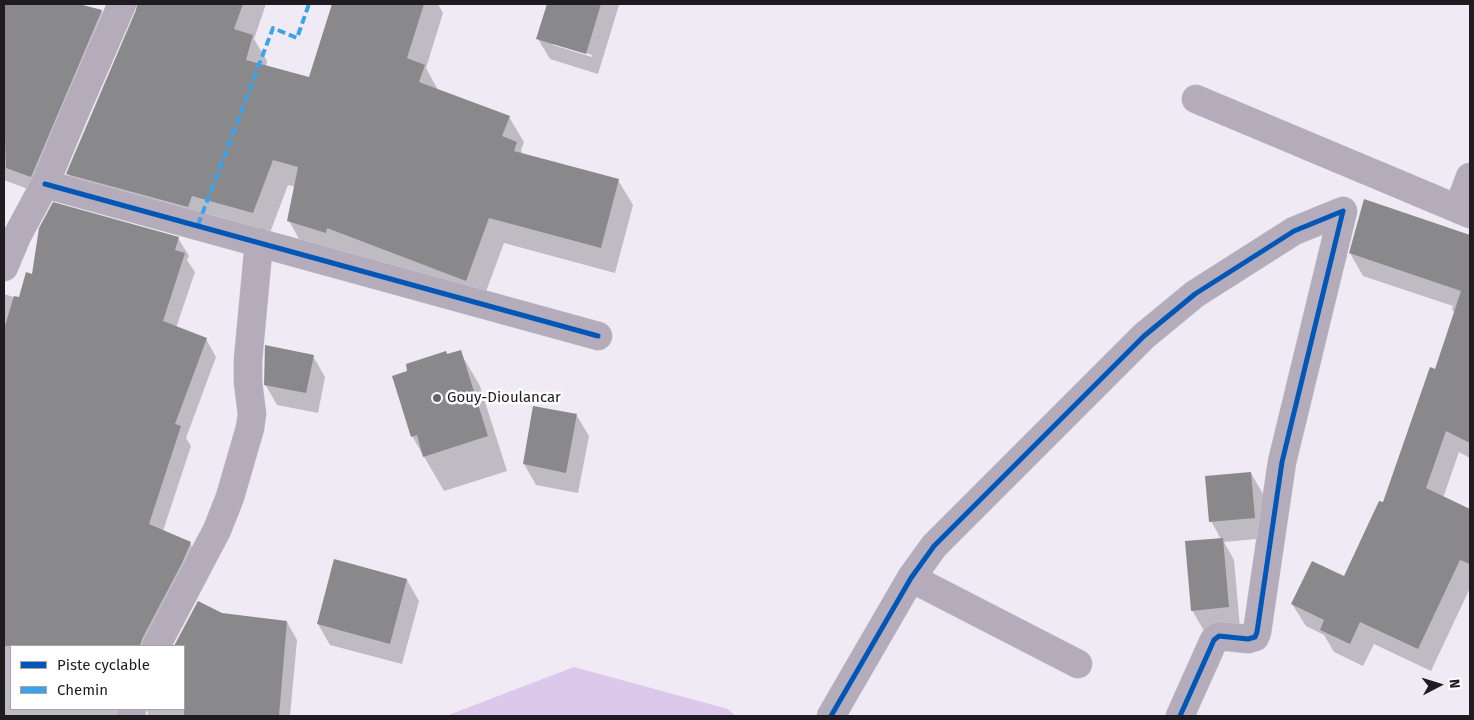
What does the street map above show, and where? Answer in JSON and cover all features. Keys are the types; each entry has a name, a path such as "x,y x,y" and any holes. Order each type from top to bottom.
{"street":[{"path":"4,267 17,236 45,184 122,4"},
{"path":"1196,99 1464,211 1470,177"},
{"path":"45,184 598,336"},
{"path":"831,716 910,578 934,546 1144,336 1195,294 1294,231 1343,211 1282,462 1257,632 1255,637 1248,639 1219,636 1214,640 1180,716"},
{"path":"157,645 217,530 230,497 250,428 252,414 248,360 259,242"},
{"path":"910,578 1078,664"}],"shaded area":[{"path":"574,667 728,709 735,716 446,716"}],"building":[{"path":"4,4 79,4 102,10 31,177 6,168"},
{"path":"137,4 243,4 234,29 253,35 246,60 309,77 332,4 424,4 407,58 425,65 419,82 510,116 502,136 517,142 514,151 619,179 601,248 489,218 466,281 327,228 326,233 287,221 298,167 273,160 253,213 192,196 188,207 66,174"},
{"path":"547,4 601,4 586,54 536,39"},
{"path":"1364,199 1470,235 1470,443 1446,431 1426,488 1470,509 1470,564 1460,560 1418,649 1360,622 1350,644 1320,630 1324,620 1291,604 1312,561 1344,576 1379,501 1383,502 1430,367 1435,369 1461,291 1349,253"},
{"path":"53,202 179,237 175,250 185,253 163,321 207,338 175,424 181,426 149,524 191,542 140,645 4,646 4,329 14,296 19,297 26,272 32,274 39,228"},
{"path":"265,345 314,355 306,393 264,385"},
{"name":"Gouy-Dioulancar","path":"461,350 488,436 423,457 417,435 411,437 392,376 407,371 406,364 446,351 447,354"},
{"path":"533,406 577,414 566,473 523,464"},
{"path":"1251,472 1255,518 1209,522 1205,476"},
{"path":"1223,538 1229,607 1191,611 1185,541"},
{"path":"334,559 407,579 390,644 317,624"},
{"path":"198,601 222,613 287,621 279,716 184,716 185,645 175,645"}],"marked path":[{"path":"198,225 273,28 297,38 309,4"}],"cycle path":[{"path":"45,184 598,336"},
{"path":"831,716 911,578 934,546 1144,336 1195,294 1294,231 1343,211"},
{"path":"1180,716 1214,640 1219,636 1248,639 1255,637 1257,632 1282,462 1343,211"}],"place":[{"name":"Gouy-Dioulancar","path":"437,398"}]}
